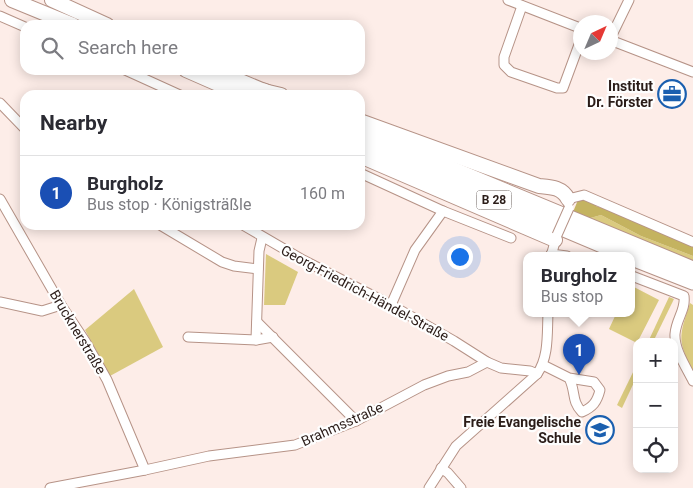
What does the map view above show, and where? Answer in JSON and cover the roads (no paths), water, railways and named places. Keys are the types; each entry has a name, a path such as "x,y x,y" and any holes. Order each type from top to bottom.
{"highway":[{"name":"B 28","path":"365,133 693,269"},
{"name":"B 28","path":"365,145 619,252"},
{"path":"635,259 693,282"}],"main road":[{"path":"12,0 61,20"},
{"path":"52,0 96,20"},
{"path":"198,75 234,90"},
{"path":"226,75 261,90"},
{"path":"365,123 538,186 559,190 565,193 568,203"},
{"path":"365,158 554,246"}],"street":[{"path":"508,0 520,3 573,25"},
{"path":"618,21 630,0"},
{"path":"520,3 504,56 504,65 511,72 557,88 563,88 573,60"},
{"path":"0,16 20,25"},
{"path":"618,43 693,72"},
{"path":"136,75 169,90"},
{"path":"0,103 20,124"},
{"path":"365,175 443,211 511,238"},
{"path":"554,246 568,203 584,195 693,242"},
{"name":"Brucknerstraße","path":"0,199 61,305 86,341 107,380 145,470"},
{"path":"390,305 415,250 443,211"},
{"path":"168,230 222,262 234,266 258,269"},
{"name":"Georg-Friedrich-Händel-Straße","path":"250,230 262,238 390,305 487,362"},
{"path":"256,340 258,269 262,238"},
{"path":"635,277 684,296 686,304 679,317 675,334 679,352 693,381"},
{"path":"0,302 42,311 61,305"},
{"path":"429,488 456,446 537,374 543,365 548,317"},
{"path":"257,322 356,421"},
{"path":"188,338 256,340 273,337"},
{"path":"487,362 501,368 530,371 537,374"},
{"name":"Brahmsstraße","path":"50,488 209,456 295,445 356,421 424,385 448,376 468,372 487,362"},
{"path":"543,365 569,378"},
{"path":"441,468 461,488"}],"place":[{"name":"Institut Dr. Förster","path":"672,94"},
{"name":"Burgholz","path":"579,375"},
{"name":"Freie Evangelische Schule","path":"600,430"}]}
